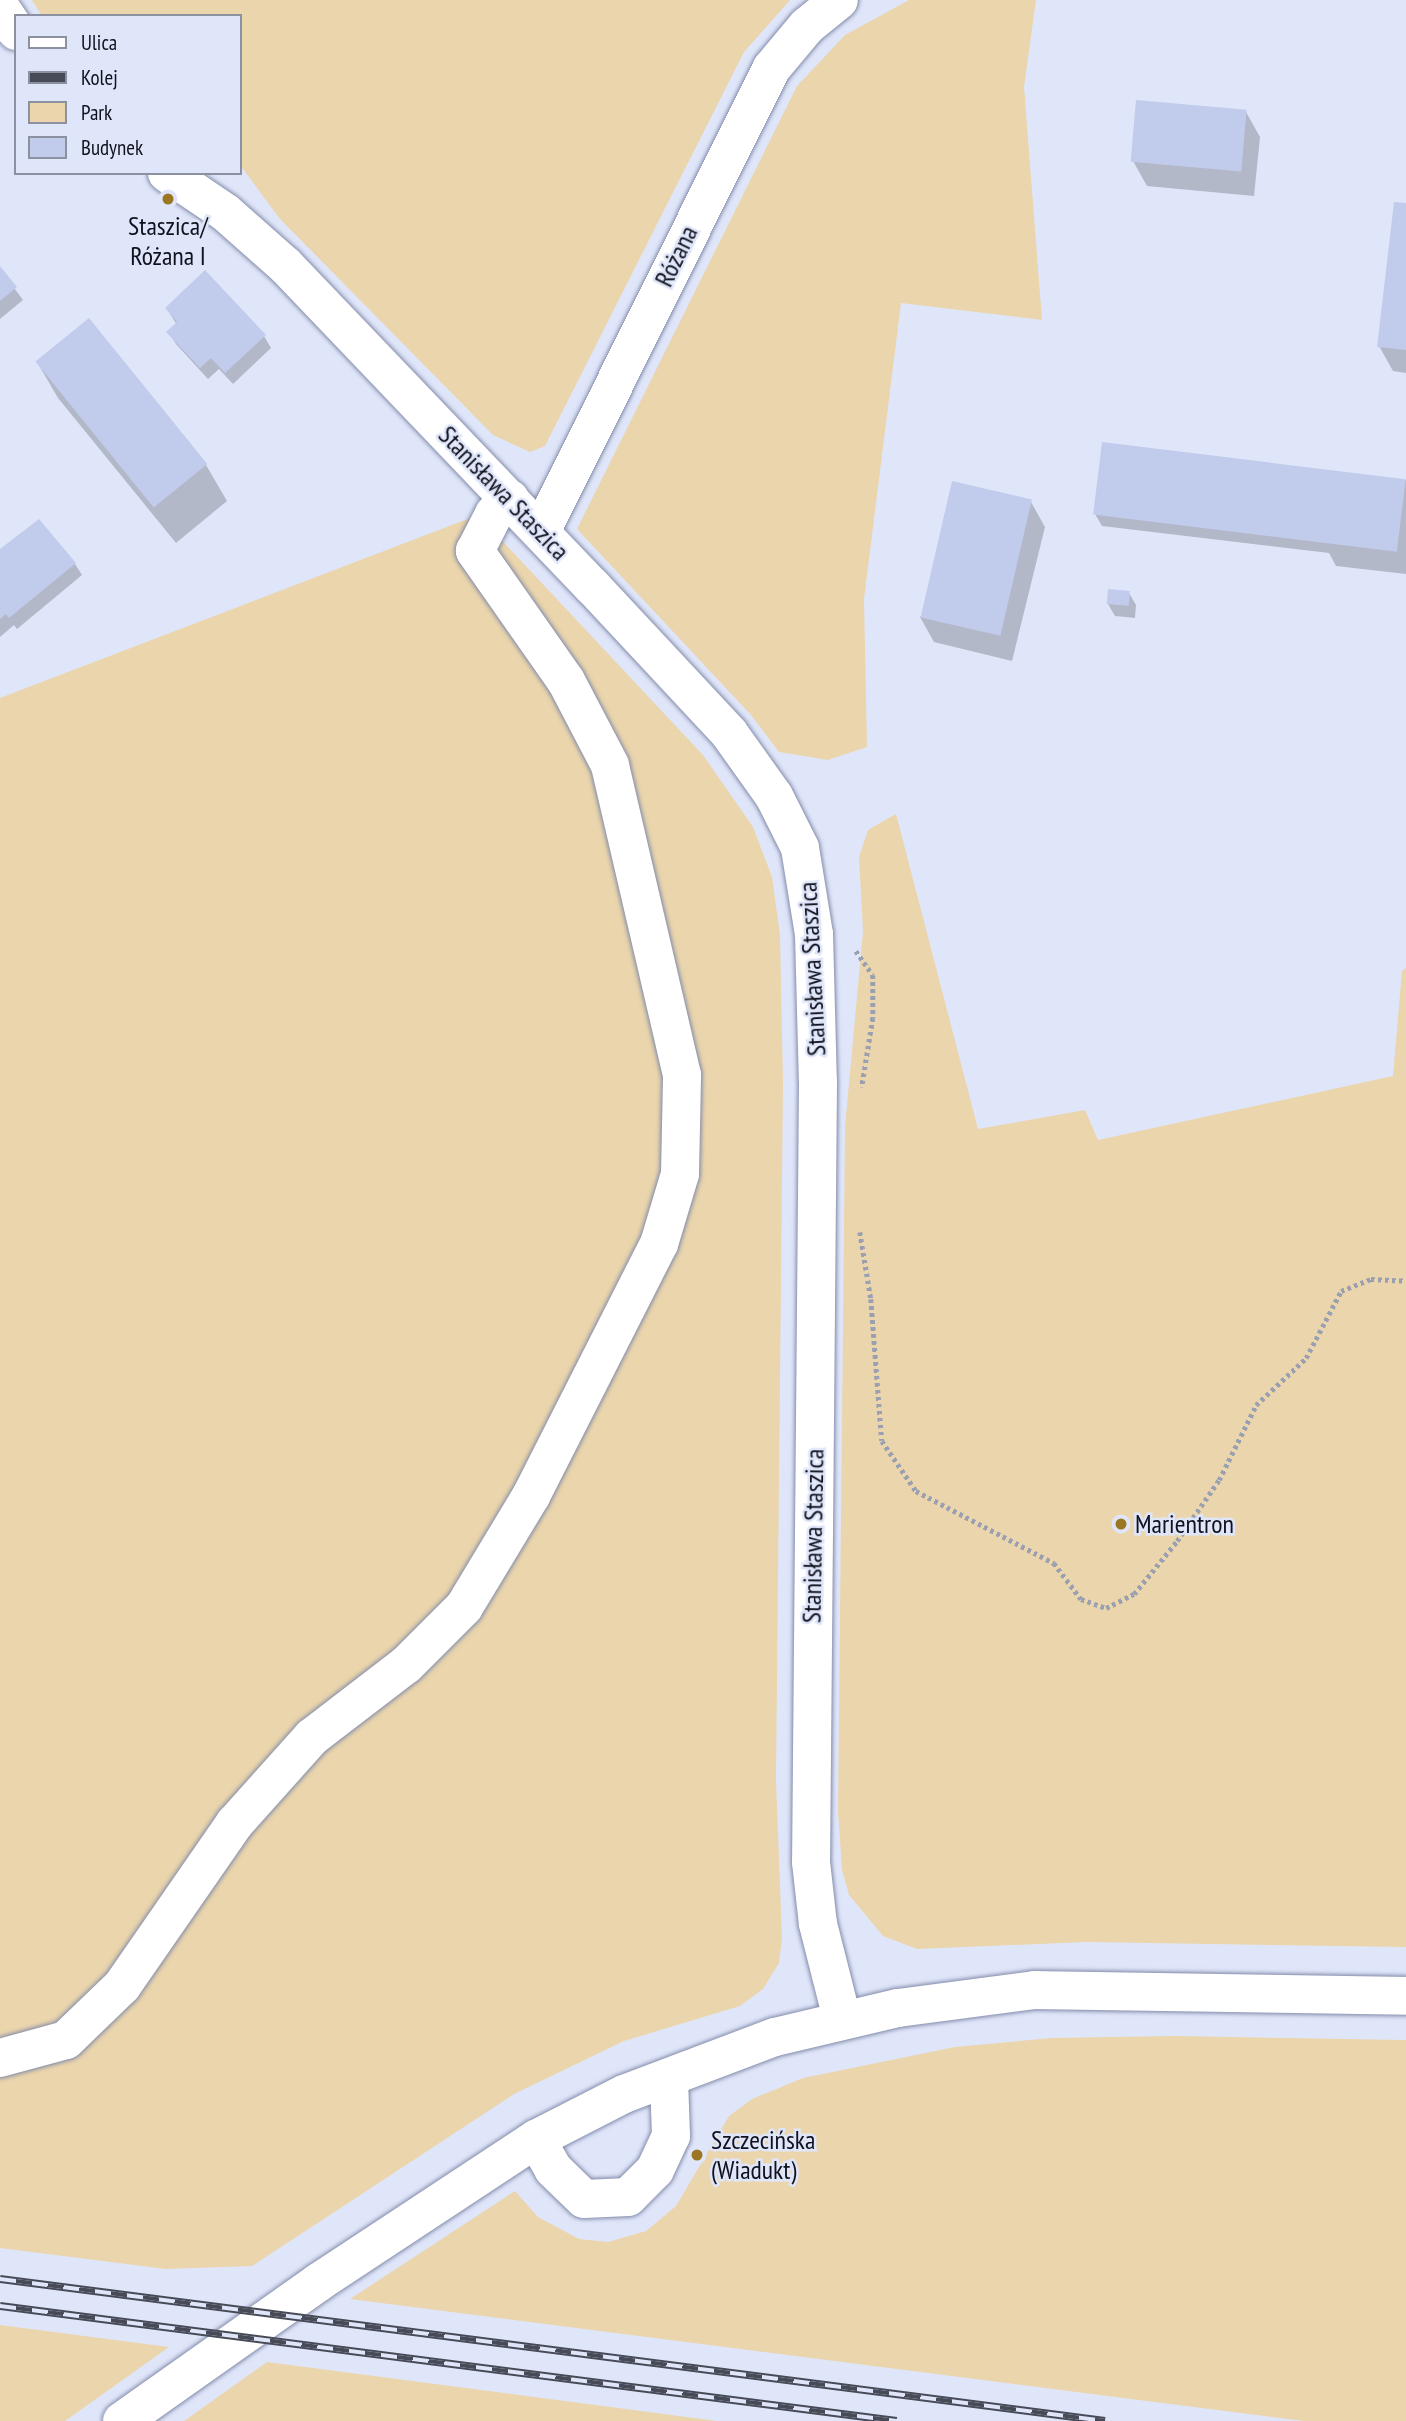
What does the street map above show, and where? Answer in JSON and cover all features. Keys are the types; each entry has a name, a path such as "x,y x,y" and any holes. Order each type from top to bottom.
{"street":[{"name":"Różana","path":"541,532 771,69 807,26 839,0"},
{"path":"0,7 14,28"},
{"name":"Stanisława Staszica","path":"170,175 226,213 286,266 510,499 736,741 783,811 806,870 814,934 818,1082 811,1862 818,1924 842,2019"},
{"path":"0,2058 66,2040 122,1986 235,1823 312,1737 406,1665 464,1607 531,1496 659,1244 680,1174 682,1075 610,765 566,681 475,551 495,514 510,499"},
{"path":"122,2421 318,2282 536,2139 624,2094 764,2041 842,2019 1035,1990 1406,1996"},
{"path":"536,2139 553,2169 584,2199 628,2197 655,2170 671,2136 669,2078"}],"path":[{"path":"851,944 873,975 873,1018 859,1101"},
{"path":"859,1223 871,1299 883,1441 916,1491 1054,1563 1081,1600 1106,1608 1134,1594 1177,1541 1219,1480 1256,1405 1306,1358 1341,1291 1371,1279 1406,1281"}],"green space":[{"path":"32,0 790,0 744,52 545,446 530,452 493,435 280,219 242,168 242,14 41,14"},
{"path":"909,0 1036,0 1024,87 1042,320 901,303 864,599 867,747 828,760 779,752 751,715 577,529 797,86 845,35"},
{"path":"478,515 703,755 753,827 772,877 780,935 783,1082 776,1780 782,1938 779,1963 763,1989 740,2006 624,2041 514,2094 252,2266 166,2269 0,2248 0,698"},
{"path":"896,814 978,1129 1085,1110 1098,1140 1393,1076 1402,971 1406,968 1406,1947 1086,1942 917,1949 883,1936 849,1895 842,1870 838,1811 845,1127 863,931 859,857 868,830"},
{"path":"1174,2036 1406,2040 1406,2421 1304,2421 350,2299 515,2191 538,2217 579,2239 608,2242 646,2231 676,2206 729,2116 752,2099 803,2078 955,2047 1052,2038"},
{"path":"0,2325 169,2347 65,2421 0,2421"},
{"path":"267,2362 717,2421 184,2421"}],"building":[{"path":"1136,100 1247,110 1241,171 1131,162"},
{"path":"1394,202 1406,203 1406,350 1377,347"},
{"path":"0,266 17,287 0,301"},
{"path":"205,270 266,335 225,373 211,358 200,368 166,332 177,322 165,308"},
{"path":"89,318 207,464 154,508 35,361"},
{"path":"1102,442 1406,479 1397,552 1093,514"},
{"path":"952,481 1032,499 1000,636 921,617"},
{"path":"39,519 76,563 9,618 6,614 0,619 0,549"},
{"path":"1108,589 1130,591 1129,606 1107,604"}],"railway":[{"path":"0,2279 1105,2421"},
{"path":"0,2306 897,2421"}],"place":[{"name":"Staszica/ Różana I","path":"168,199"},
{"name":"Marientron","path":"1121,1524"},
{"name":"Szczecińska (Wiadukt)","path":"697,2155"}]}
